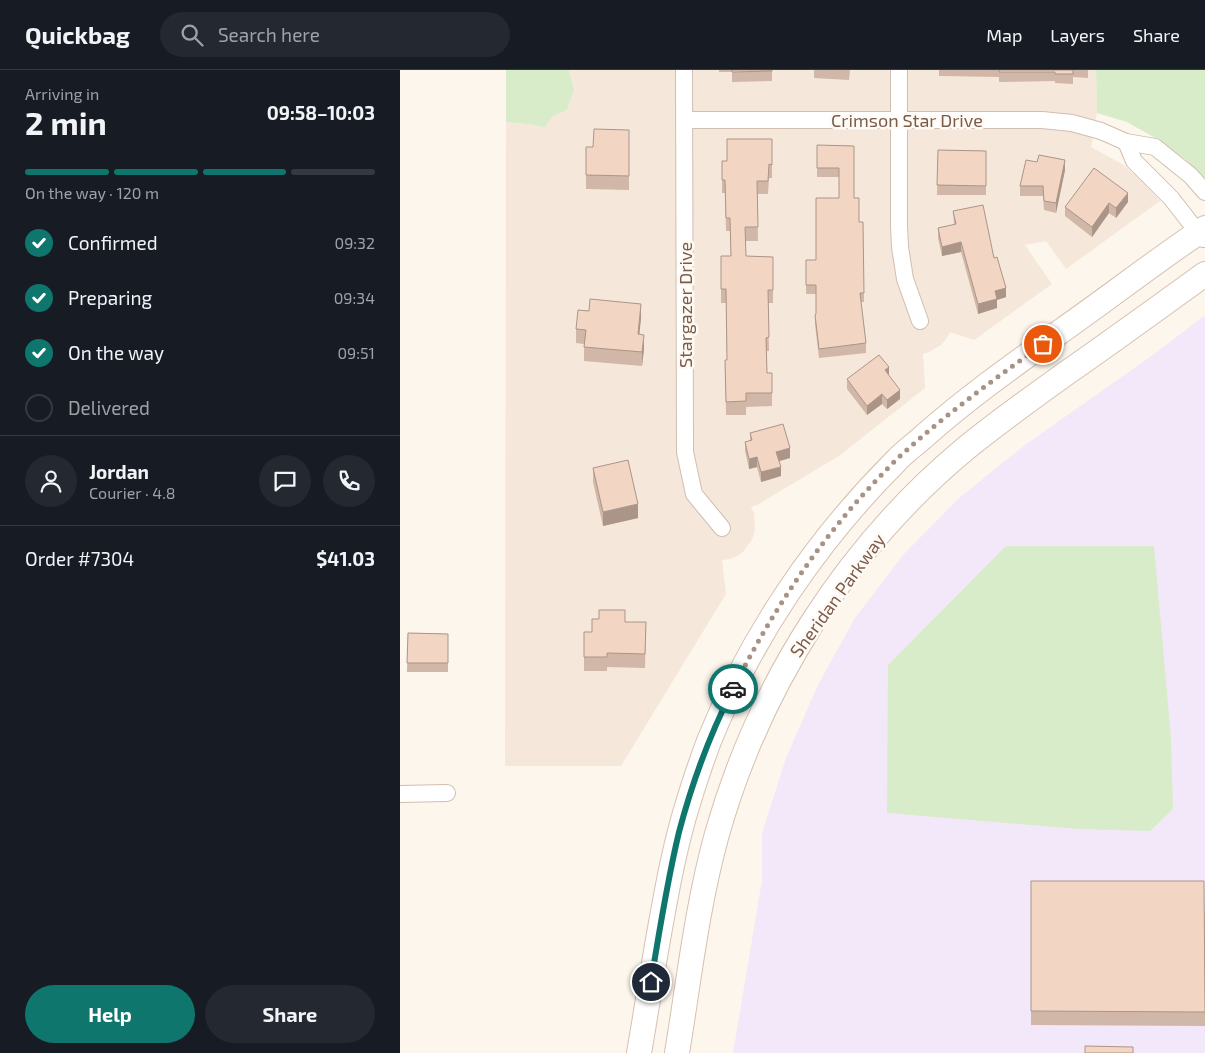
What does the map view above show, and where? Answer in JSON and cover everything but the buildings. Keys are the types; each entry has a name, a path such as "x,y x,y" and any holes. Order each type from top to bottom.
{"main road":[{"path":"639,1053 666,894 679,832 688,802 723,708 749,657 794,583 816,552 872,485 943,419 990,382 1203,234"},
{"name":"Sheridan Parkway","path":"678,1053 699,913 710,863 727,803 748,745 774,687 822,608 860,557 900,510 964,450 1030,399 1205,274"}],"street":[{"name":"Stargazer Drive","path":"684,70 685,452 694,494 722,528"},
{"path":"899,70 898,226 905,279 920,321"},
{"name":"Crimson Star Drive","path":"685,120 1042,120 1072,123 1101,131 1126,142 1156,147 1191,176 1205,192"},
{"path":"1126,142 1134,161 1203,234"},
{"path":"400,794 447,794"}],"shaded area":[{"path":"569,70 1096,70 1097,113 1091,147 1122,164 1140,179 1160,201 1066,269 1046,241 1025,245 1052,284 974,340 950,332 941,345 923,354 925,388 839,456 751,507 754,513 755,528 751,541 743,552 737,556 722,560 726,594 621,766 505,766 506,122 536,125 544,128 553,116 567,110 574,90"},
{"path":"1205,315 1205,1053 733,1053 762,880 762,833 786,758 818,685 855,618 903,555 959,498 1025,445 1157,352"}],"green space":[{"path":"506,70 569,70 574,90 567,110 553,116 544,128 536,125 506,122"},
{"path":"1096,70 1205,70 1205,178 1185,159 1157,139 1127,122 1097,113"},
{"path":"1006,546 1154,546 1171,738 1173,809 1150,831 1078,829 887,813 888,665"}],"way so far":[{"path":"733,689 749,657 794,583 816,552 872,485 897,460 967,399 1043,344"}],"route":[{"path":"651,982 679,832 709,742 733,689"}]}
